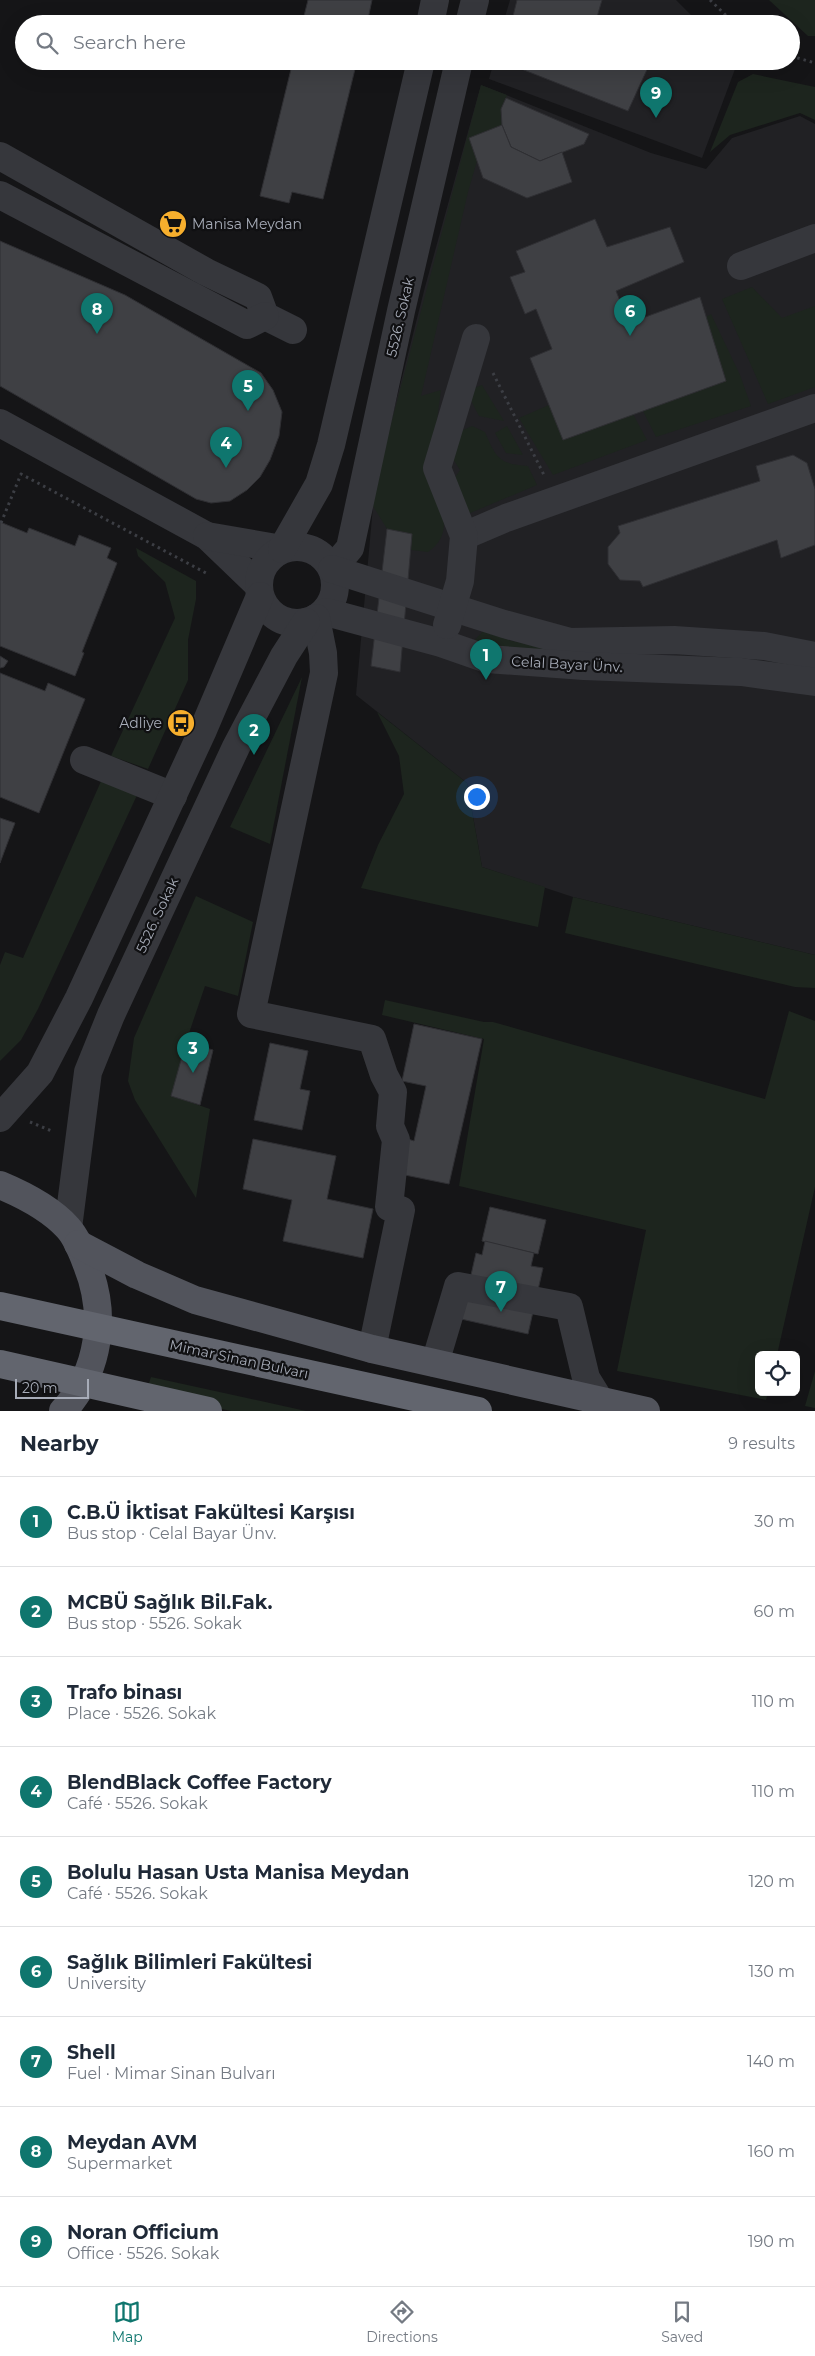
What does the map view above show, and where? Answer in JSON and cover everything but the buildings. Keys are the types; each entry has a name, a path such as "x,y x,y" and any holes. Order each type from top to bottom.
{"highway":[{"name":"Mimar Sinan Bulvarı","path":"0,1306 478,1411"},
{"path":"0,1364 208,1411"}],"main road":[{"path":"0,1185 28,1196 73,1236 137,1275 196,1300 372,1349 646,1411"},
{"path":"63,1411 76,1397 93,1362 99,1324 96,1286 73,1236"}],"street":[{"path":"432,15 435,0"},
{"path":"471,15 475,0"},
{"path":"0,1118 40,1073 79,998 173,796 259,591 265,563 282,549 319,484 332,445 419,70"},
{"name":"5526. Sokak","path":"332,569 350,548 400,311 458,70"},
{"path":"0,156 206,272 258,297 265,316 293,330"},
{"path":"0,195 247,325 265,316"},
{"path":"741,266 815,238"},
{"path":"442,643 460,582 464,536 438,468 476,338"},
{"path":"464,536 506,518 815,408"},
{"path":"0,423 207,536 259,591 265,607 283,620 294,623 316,617 335,591 332,569 326,559 306,547 294,546 282,549 207,536"},
{"name":"Celal Bayar Ünv.","path":"332,569 570,642 683,641 764,646 815,656"},
{"path":"316,617 323,653 324,673 251,1014 372,1039 384,1075 393,1092 390,1126 396,1140 390,1207 400,1210 372,1349"},
{"name":"5526. Sokak","path":"73,1236 88,1072 111,1015 236,747 284,656 316,617"},
{"name":"Celal Bayar Ünv.","path":"316,617 442,643 487,659 584,666 741,672 815,682"},
{"path":"84,760 173,796"},
{"path":"435,1362 458,1286 569,1307 586,1378 598,1399"}],"path":[{"path":"710,0 726,15"},
{"path":"800,59 815,63"},
{"path":"476,338 556,500"},
{"path":"1,523 20,474 208,575"},
{"path":"27,1121 59,1134"}],"shaded area":[{"path":"510,0 676,0 691,15 506,15"},
{"path":"769,0 815,0 815,36 808,36 800,29 800,15 785,15"},
{"path":"492,70 735,70 702,158 489,79"},
{"path":"753,74 815,87 815,120 800,113 730,135 710,152 738,82"},
{"path":"481,85 651,153 706,169 732,138 800,116 815,124 815,955 573,897 482,867 467,783 356,695 375,484 425,287"},
{"path":"481,85 507,95 501,109 502,125 477,161 468,192 421,396 441,390 433,450 423,469 439,501 444,523 443,533 438,543 428,552 411,550 412,534 387,529 373,506 375,484"},
{"path":"752,287 782,318 815,306 815,387 768,404 722,299"},
{"path":"711,314 740,375 751,406 656,437 643,411 726,381 706,317"},
{"path":"482,385 504,421 479,416 466,391"},
{"path":"549,405 564,440 633,414 647,440 553,475 519,418"},
{"path":"472,426 485,432 492,448 500,458 518,465 528,466 537,485 463,516 450,485 460,470 450,454 454,434"},
{"path":"507,426 523,455 506,453 495,433"},
{"path":"136,548 196,581 196,599 188,640 188,680 148,769 111,756 175,618 165,582 138,556"},
{"path":"483,631 512,641 549,649 548,655 477,644 475,640"},
{"path":"302,677 270,844 230,827"},
{"path":"377,712 467,783 482,867 545,887 538,927 361,888 378,845 404,794 399,756"},
{"path":"102,779 138,793 38,1009 21,1040 0,1061 0,965 5,952 23,958"},
{"path":"196,896 253,922 238,996 205,986 186,1042 172,1096 210,1109 196,1198 135,1100 128,1081 134,1038"},
{"path":"573,897 815,955 815,988 795,987 565,933"},
{"path":"385,1000 484,1022 493,1022 765,1099 789,1011 815,1021 815,1187 778,1351 755,1351 755,1396 767,1396 766,1400 617,1371 646,1230 459,1186 484,1039 382,1015"},
{"path":"815,1371 815,1408 805,1406"},
{"path":"151,1377 306,1411 231,1411 146,1392"}],"place":[{"name":"Noran Officium","path":"656,118"},
{"name":"Manisa Meydan","path":"173,224"},
{"name":"Meydan AVM","path":"97,334"},
{"name":"Sağlık Bilimleri Fakültesi","path":"630,336"},
{"name":"Bolulu Hasan Usta Manisa Meydan","path":"248,411"},
{"name":"BlendBlack Coffee Factory","path":"226,468"},
{"name":"C.B.Ü İktisat Fakültesi Karşısı","path":"486,680"},
{"name":"Adliye","path":"181,723"},
{"name":"MCBÜ Sağlık Bil.Fak.","path":"254,755"},
{"name":"Trafo binası","path":"193,1073"},
{"name":"Shell","path":"501,1312"}]}
